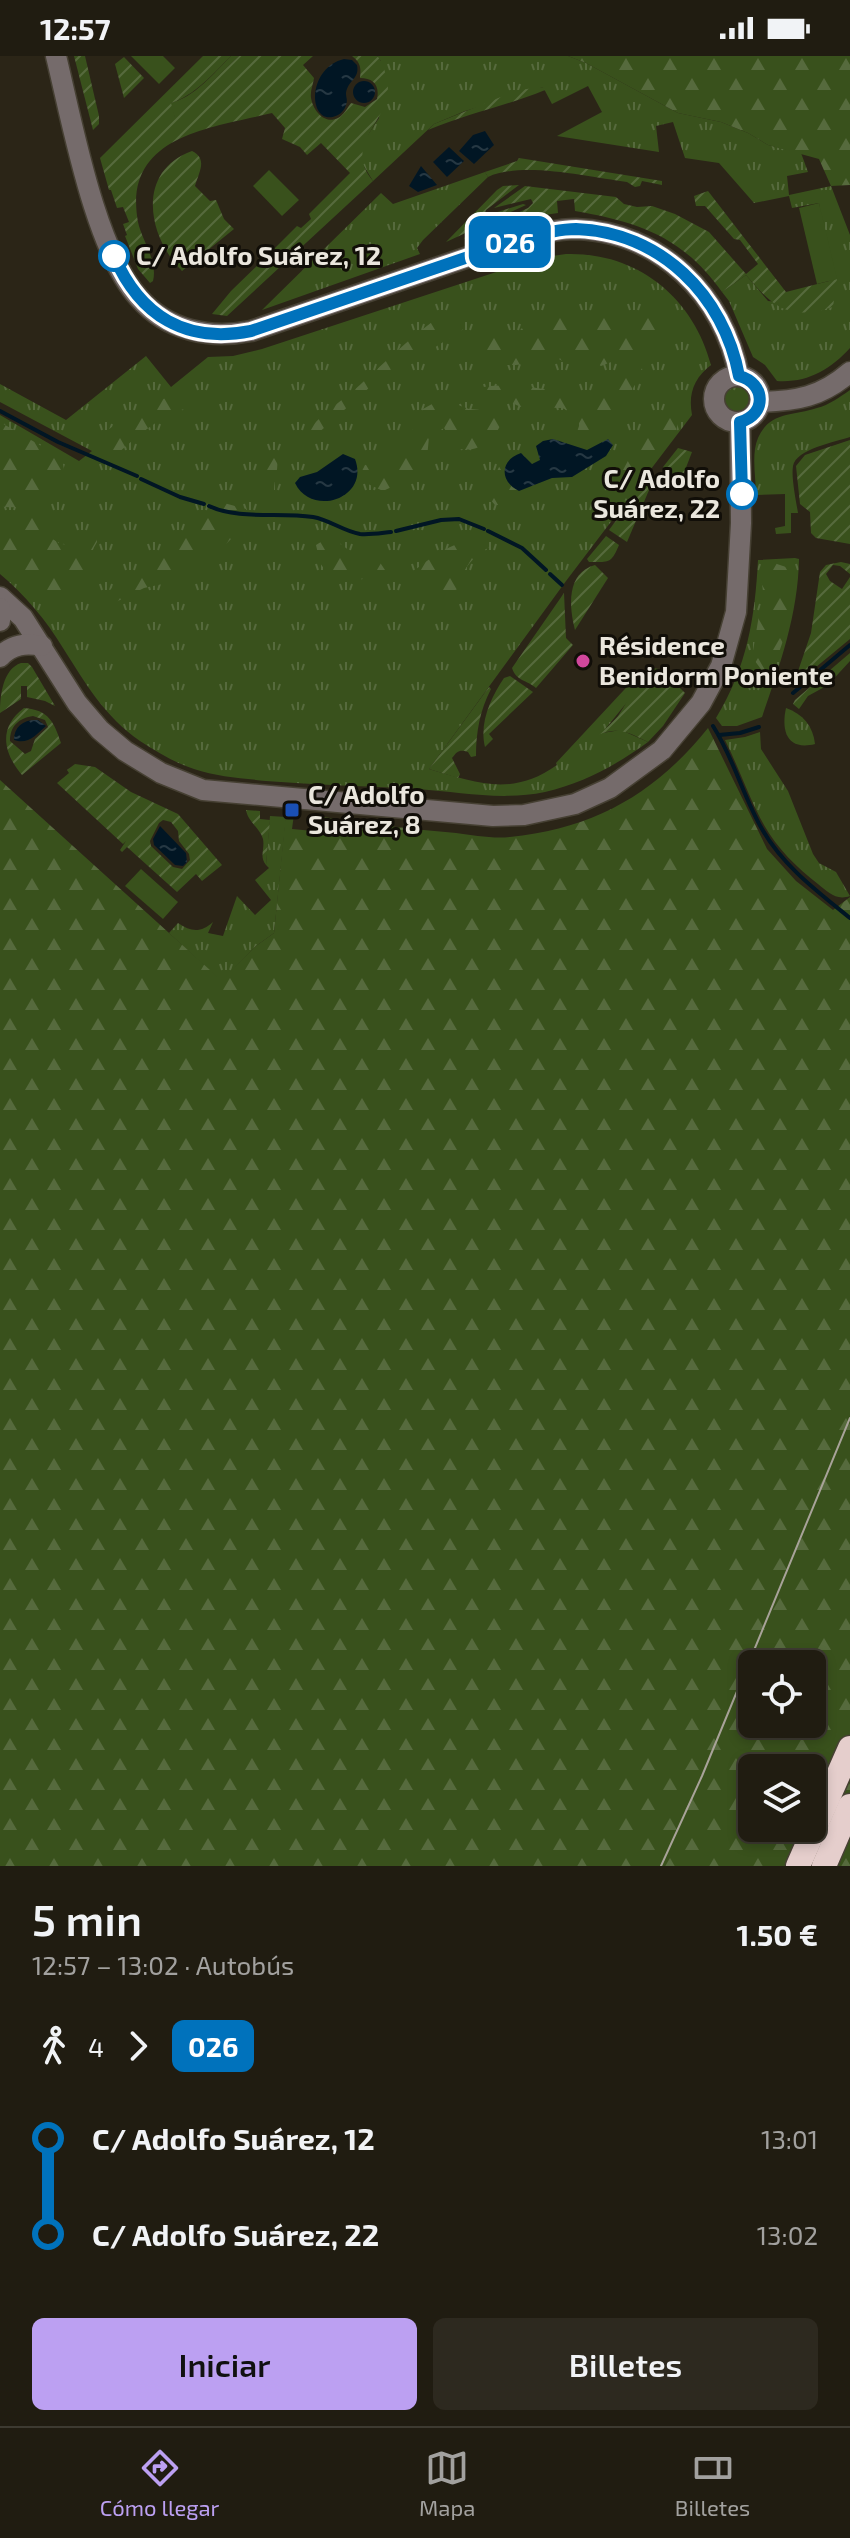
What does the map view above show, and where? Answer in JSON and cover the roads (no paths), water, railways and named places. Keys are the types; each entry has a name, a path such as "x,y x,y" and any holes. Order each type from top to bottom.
{"highway":[{"path":"798,1866 850,1748"},
{"path":"824,1866 850,1806"}],"street":[{"path":"56,56 82,163 112,253 138,297 163,319 218,336 251,331 521,239 575,229 619,235 646,246 686,274 711,303 720,319 739,376"},
{"path":"760,402 798,400 836,385 850,372"},
{"path":"731,376 739,376 758,387 760,402 753,416 740,422 725,419 719,414 714,400 719,385 731,376"},
{"path":"0,597 23,618 77,703 100,730 144,764 203,790 493,816 524,815 575,804 610,788 662,750 701,703 721,666 736,612 741,523 740,422"},
{"path":"0,608 0,621"},
{"path":"0,657 17,646 29,643 42,646"}],"water":[{"path":"344,59 352,60 357,65 357,73 347,89 344,109 338,115 328,117 321,114 317,107 317,85 331,65"},
{"path":"364,81 372,84 375,92 372,100 364,103 356,100 353,92 356,84"},
{"path":"485,131 494,145 474,164 459,151 473,135"},
{"path":"449,147 464,161 447,177 433,162"},
{"path":"421,166 437,185 418,192 409,186"},
{"path":"553,439 587,450 608,439 613,445 606,456 572,477 552,478 519,491 512,487 505,476 509,460 521,453 532,464 540,460 536,446"},
{"path":"343,454 355,459 357,473 347,493 325,501 303,494 295,483 300,477 317,472"},
{"path":"38,720 46,726 35,736 24,741 14,740 21,724"},
{"path":"160,826 186,853 187,862 183,866 175,865 154,845 153,839"}],"waterway":[{"path":"0,411 58,442 137,476"},
{"path":"141,479 204,504"},
{"path":"209,506 233,513 313,517 360,534 391,532"},
{"path":"396,531 459,519 484,529"},
{"path":"488,531 522,548 546,570"},
{"path":"550,574 562,585"},
{"path":"793,693 850,645"},
{"path":"713,726 770,842 802,878 850,918"},
{"path":"719,735 759,727"}],"tram line":[{"path":"661,1866 702,1776 850,1418"}],"place":[{"name":"C/ Adolfo Suárez, 12","path":"114,256"},
{"name":"C/ Adolfo Suárez, 22","path":"742,494"},
{"name":"Résidence Benidorm Poniente","path":"583,661"},
{"name":"C/ Adolfo Suárez, 8","path":"292,810"}]}
